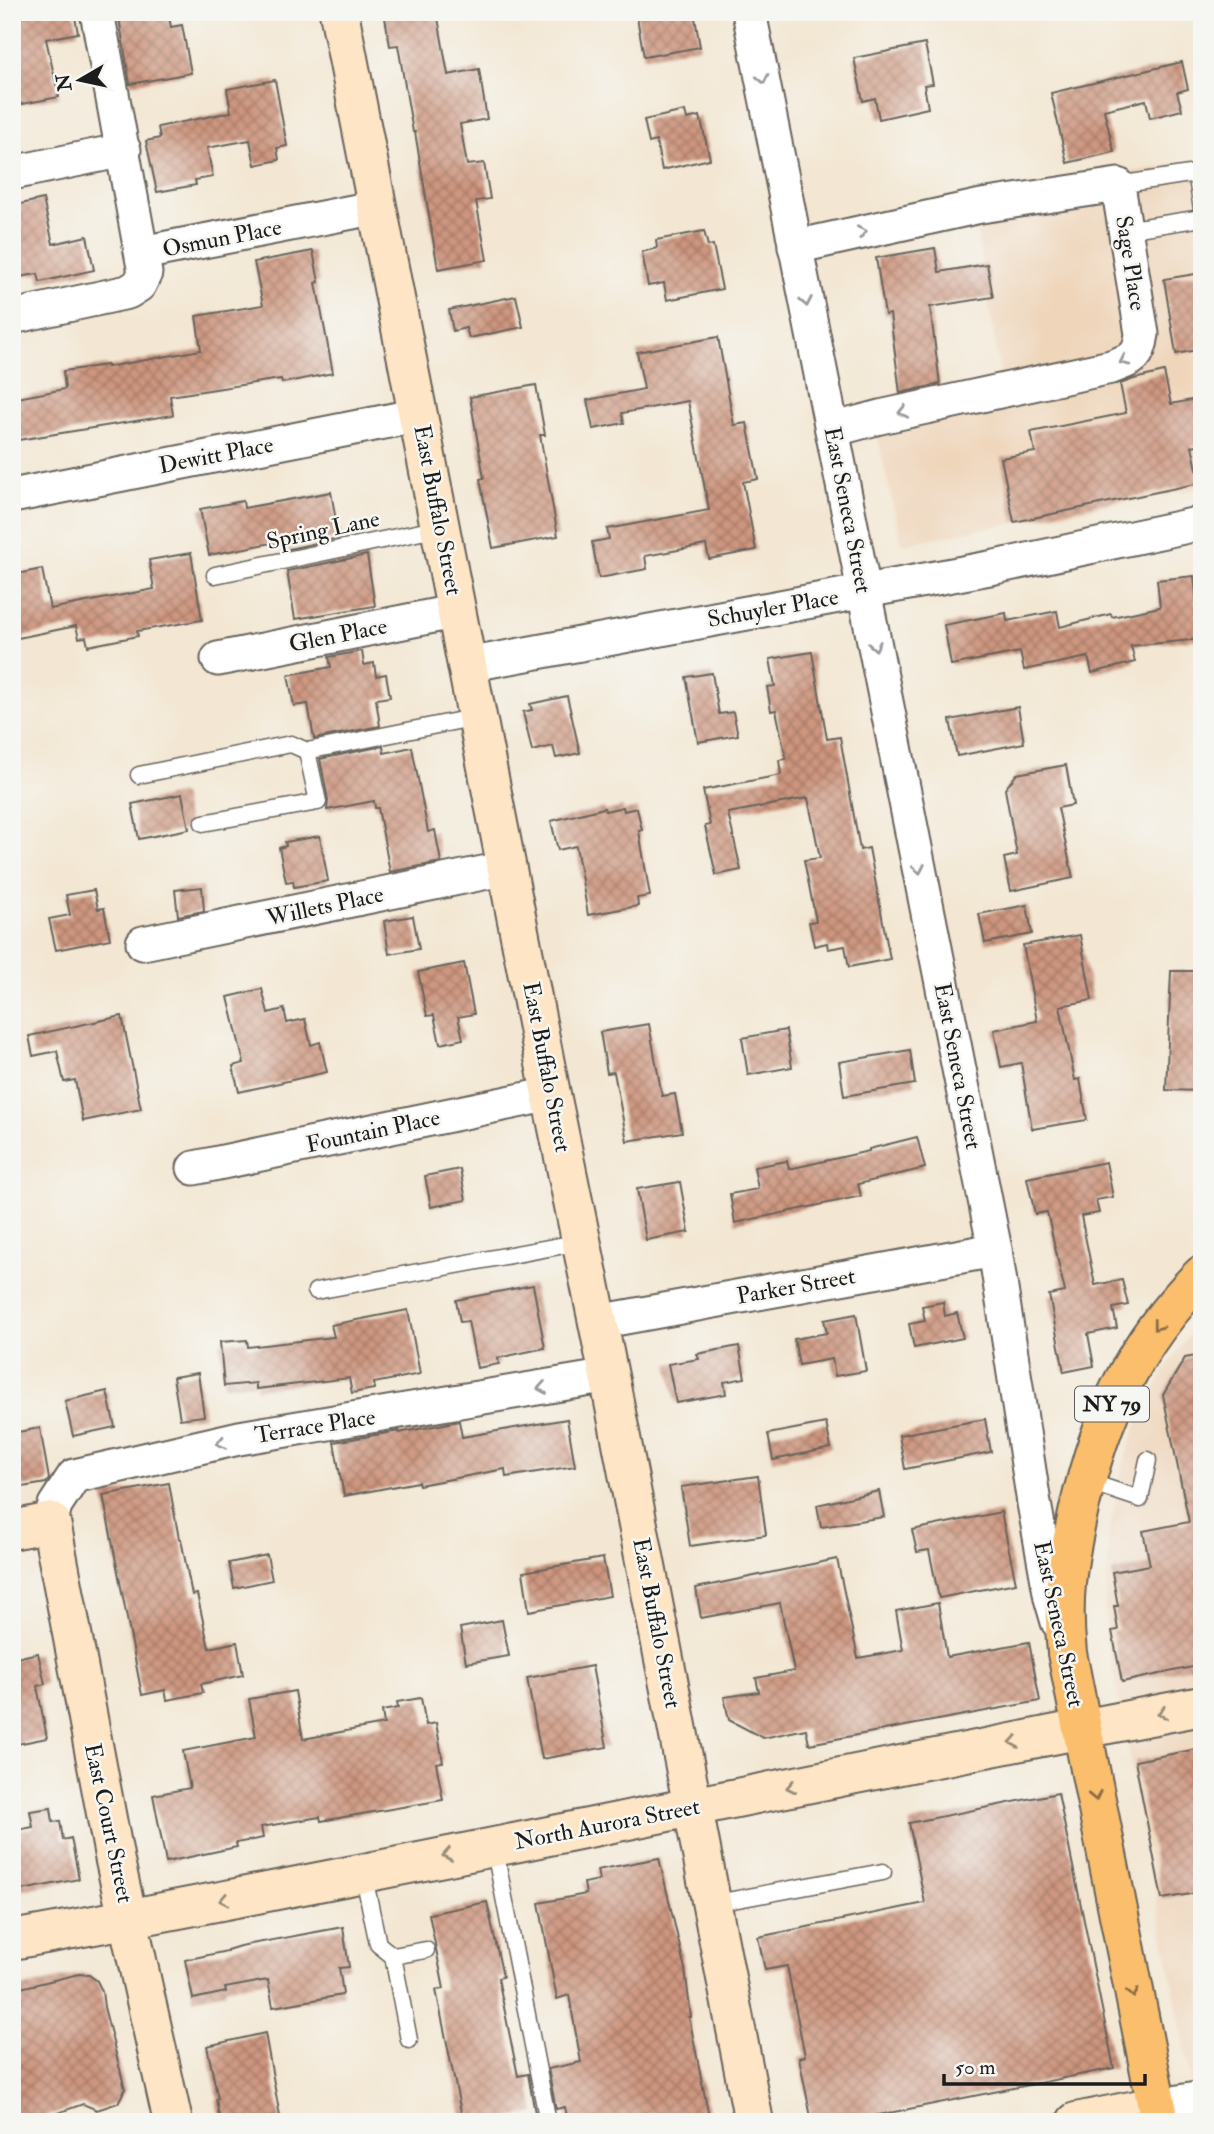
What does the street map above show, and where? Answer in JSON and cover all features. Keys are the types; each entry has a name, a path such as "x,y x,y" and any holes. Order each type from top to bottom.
{"highway":[{"name":"NY 79","path":"1067,1653 1063,1619 1068,1557 1100,1431 1116,1394 1154,1329 1196,1291"},
{"name":"East Seneca Street","path":"1067,1653 1158,2114"}],"street":[{"name":"Osmun Place","path":"97,12 142,253 378,206"},
{"name":"East Buffalo Street","path":"339,12 754,2122"},
{"name":"East Seneca Street","path":"749,12 995,1250 1044,1561 1051,1598 1067,1653"},
{"path":"12,173 124,150"},
{"name":"Sage Place","path":"795,247 981,206 1118,185 1142,334 1140,350 1132,360 832,430"},
{"path":"12,317 128,292 139,285 145,273 142,253"},
{"name":"Dewitt Place","path":"12,496 419,415"},
{"name":"Schuyler Place","path":"467,664 995,567 1202,523"},
{"name":"Glen Place","path":"218,659 458,611"},
{"name":"Willets Place","path":"143,943 507,868"},
{"name":"Fountain Place","path":"194,1168 551,1094"},
{"name":"Parker Street","path":"598,1322 995,1250"},
{"name":"Terrace Place","path":"51,1522 55,1505 74,1476 239,1438 609,1376"},
{"path":"12,1530 51,1522"},
{"name":"East Court Street","path":"51,1522 111,1836 173,2122"},
{"name":"North Aurora Street","path":"12,1940 693,1807 946,1754 1202,1706"},
{"path":"1076,2122 1158,2114 1202,2098"}],"lane":[{"path":"1118,185 1196,173 1202,209"},
{"path":"1125,230 1202,218"},
{"name":"Spring Lane","path":"215,575 440,528"},
{"path":"139,775 291,744 307,751 477,717"},
{"path":"203,822 318,802 307,751"},
{"path":"316,1291 581,1242"},
{"path":"1086,1481 1140,1499 1148,1460"},
{"path":"494,1846 548,2122"},
{"path":"363,1872 378,1944 393,1956 409,2040"},
{"path":"711,1904 883,1872"},
{"path":"393,1956 426,1950"}],"shaded area":[{"path":"1202,160 1202,488 902,544 871,409 1002,382 971,198"},
{"path":"1202,1315 1202,2122 1199,2122 1106,1635 1105,1606 1109,1536 1125,1459 1140,1416 1164,1371"}],"building":[{"path":"12,12 74,12 78,33 46,39 59,97 12,106"},
{"path":"118,12 168,12 171,27 182,25 191,73 130,84"},
{"path":"384,12 437,12 448,75 479,69 487,119 460,124 467,165 484,163 490,199 476,201 487,260 438,269 398,45 390,46"},
{"path":"636,12 694,12 700,47 644,57"},
{"path":"925,44 933,84 924,85 928,108 879,119 875,98 863,101 854,58"},
{"path":"1182,62 1188,89 1177,92 1182,110 1150,118 1146,100 1104,110 1114,152 1067,163 1051,93"},
{"path":"275,80 287,146 277,148 279,160 255,165 250,140 207,148 213,177 195,180 196,185 157,192 146,141 160,138 158,127 231,112 227,89"},
{"path":"685,111 687,119 700,116 710,159 662,170 656,141 649,143 644,120"},
{"path":"43,199 53,244 87,236 94,270 40,282 38,274 12,278 12,206"},
{"path":"704,231 708,246 713,245 722,289 667,300 664,283 648,286 642,252 657,248 656,240"},
{"path":"935,248 939,272 987,264 993,297 930,307 940,384 900,393 890,314 885,315 876,258"},
{"path":"313,251 319,282 316,283 333,373 282,383 281,379 170,396 173,415 12,441 12,399 65,389 63,371 107,367 201,350 196,316 263,305 254,262"},
{"path":"1202,273 1202,349 1176,354 1164,279"},
{"path":"516,296 523,327 469,338 466,328 453,331 449,310"},
{"path":"718,337 734,425 747,423 758,479 743,482 756,550 709,559 706,545 645,556 647,569 599,578 592,542 609,539 607,529 709,510 688,401 622,413 624,423 593,429 587,400 644,389 637,352"},
{"path":"1164,372 1171,404 1202,398 1202,444 1192,446 1200,483 1014,522 1001,458 1035,452 1031,432 1126,413 1120,384"},
{"path":"536,385 545,435 540,435 558,536 493,548 480,479 484,478 470,397"},
{"path":"331,492 339,538 284,550 282,541 209,555 200,509 243,501 244,508"},
{"path":"191,553 202,620 137,631 138,636 88,646 86,637 79,638 76,626 18,638 12,610 12,575 42,569 50,609 154,589 149,560"},
{"path":"367,555 375,606 295,619 287,571"},
{"path":"1194,576 1201,639 1131,646 1135,662 1092,673 1088,657 1024,670 1020,652 951,665 944,625 1006,613 1007,621 1057,611 1060,627 1111,614 1112,617 1160,607 1157,580"},
{"path":"362,651 364,665 374,663 376,676 386,674 390,697 376,699 380,726 314,739 308,704 294,706 288,675 331,667 329,657"},
{"path":"812,652 827,739 840,737 860,850 869,848 890,959 849,967 845,946 828,949 827,943 814,946 809,922 816,921 804,860 820,858 808,798 728,813 741,870 716,875 705,826 710,825 703,790 781,775 779,760 786,759 776,710 771,711 767,687 775,686 770,659"},
{"path":"712,673 719,714 733,712 738,735 698,742 686,677"},
{"path":"567,696 580,753 556,758 553,746 532,751 523,712 532,710 530,704"},
{"path":"1018,707 1024,743 957,756 950,720"},
{"path":"383,746 384,753 412,747 428,832 435,830 441,862 390,872 378,808 375,808 374,801 327,810 328,800 320,759"},
{"path":"1066,765 1073,805 1058,808 1073,878 1011,891 1004,858 1017,855 1005,789 1017,774"},
{"path":"182,794 189,829 139,839 132,804"},
{"path":"623,807 624,811 637,808 650,896 637,898 638,906 588,915 576,846 558,850 551,821 604,808 605,811"},
{"path":"320,836 328,881 294,887 293,881 286,882 279,848 286,846 285,842"},
{"path":"202,887 204,911 178,916 175,890"},
{"path":"94,890 98,909 104,908 110,939 56,950 49,919 70,915 66,895"},
{"path":"1027,905 1032,934 985,943 979,914"},
{"path":"413,916 419,949 389,954 384,921"},
{"path":"1080,935 1092,1000 1060,1006 1075,1080 1080,1079 1087,1120 1032,1129 1021,1063 1001,1067 994,1030 1037,1021 1023,945"},
{"path":"464,963 474,1014 458,1017 463,1039 440,1044 434,1015 427,1016 418,972"},
{"path":"1171,971 1202,971 1202,1091 1166,1090"},
{"path":"262,989 268,1013 284,1009 287,1023 305,1019 311,1045 320,1042 327,1072 239,1092 233,1066 244,1063 228,997"},
{"path":"122,1016 141,1109 83,1121 75,1080 64,1082 57,1051 33,1056 29,1036"},
{"path":"649,1024 662,1096 675,1094 682,1132 627,1141 614,1072 607,1073 600,1032"},
{"path":"786,1030 792,1067 748,1075 742,1038"},
{"path":"910,1050 915,1084 844,1096 839,1062"},
{"path":"917,1137 925,1168 858,1184 861,1196 735,1223 730,1194 758,1189 754,1167 787,1161 789,1169"},
{"path":"1106,1162 1113,1197 1096,1200 1099,1213 1081,1216 1095,1285 1122,1280 1128,1305 1113,1308 1117,1328 1088,1334 1094,1366 1064,1372 1049,1295 1065,1292 1047,1212 1035,1214 1027,1178"},
{"path":"460,1169 466,1200 431,1207 425,1176"},
{"path":"680,1182 689,1232 646,1240 637,1189"},
{"path":"533,1285 545,1348 498,1358 499,1364 477,1368 468,1321 460,1322 456,1300"},
{"path":"943,1302 945,1316 957,1313 963,1338 914,1348 909,1324 925,1321 922,1306"},
{"path":"408,1310 420,1374 374,1383 374,1389 352,1393 349,1378 256,1389 256,1383 224,1386 220,1342 247,1340 248,1347 334,1337 331,1325"},
{"path":"856,1314 866,1371 835,1376 832,1359 799,1365 794,1339 827,1333 824,1320"},
{"path":"739,1346 745,1378 724,1382 726,1394 676,1403 668,1364 699,1359 697,1354"},
{"path":"1202,1355 1202,1665 1122,1682 1112,1631 1118,1630 1114,1606 1118,1606 1112,1572 1150,1565 1143,1531 1189,1522 1163,1395 1185,1358"},
{"path":"198,1373 204,1416 180,1419 173,1377"},
{"path":"107,1391 115,1427 73,1436 65,1401"},
{"path":"567,1419 575,1466 506,1477 505,1469 344,1496 334,1442 459,1421 462,1437"},
{"path":"985,1419 991,1452 905,1469 899,1435"},
{"path":"826,1423 831,1448 773,1460 768,1434"},
{"path":"40,1428 49,1479 46,1483 16,1488 12,1465 12,1433"},
{"path":"758,1476 766,1535 690,1546 681,1487"},
{"path":"169,1483 192,1595 197,1594 209,1648 237,1642 243,1675 201,1684 203,1693 167,1700 165,1690 142,1695 103,1495"},
{"path":"879,1491 884,1517 821,1527 817,1505"},
{"path":"1001,1512 1016,1583 939,1598 929,1550 917,1552 912,1530"},
{"path":"267,1555 272,1580 234,1588 229,1563"},
{"path":"603,1558 610,1596 529,1611 523,1572"},
{"path":"837,1559 858,1658 903,1650 896,1611 938,1603 947,1657 1029,1642 1040,1701 809,1744 806,1729 763,1738 729,1720 724,1697 759,1692 756,1678 794,1671 780,1603 701,1618 696,1588"},
{"path":"502,1620 509,1656 466,1663 460,1628"},
{"path":"38,1653 45,1684 37,1686 47,1738 12,1745 12,1659"},
{"path":"592,1666 607,1747 542,1759 527,1678"},
{"path":"295,1691 303,1739 384,1724 382,1711 398,1708 397,1702 421,1698 426,1725 436,1723 443,1762 436,1763 443,1800 321,1821 320,1817 261,1827 263,1838 236,1843 237,1847 166,1862 153,1795 190,1788 183,1751 256,1737 249,1699"},
{"path":"1202,1748 1202,1892 1162,1899 1135,1761"},
{"path":"1058,1793 1114,2068 844,2122 812,2122 799,2058 805,2056 787,1966 765,1970 758,1937 925,1903 909,1823"},
{"path":"51,1808 53,1822 60,1821 63,1840 71,1838 79,1879 12,1892 12,1831 33,1827 30,1811"},
{"path":"659,1858 685,1969 689,2017 710,2122 568,2122 565,2107 556,2109 548,2069 581,2062 569,1995 557,1999 539,1903 586,1894 584,1883 599,1880 597,1870"},
{"path":"487,1902 503,1977 498,1978 518,2076 528,2074 535,2113 491,2122 463,2122 436,1990 444,1989 429,1914"},
{"path":"343,1927 349,1967 339,1968 342,1995 273,2007 268,1980 225,1988 226,1992 193,1999 185,1960 240,1946"},
{"path":"79,1974 89,1975 97,1981 102,1991 125,2089 118,2103 97,2110 83,2104 35,2121 28,2118 12,2122 12,1990"},
{"path":"265,2033 281,2122 220,2122 207,2046"}]}
